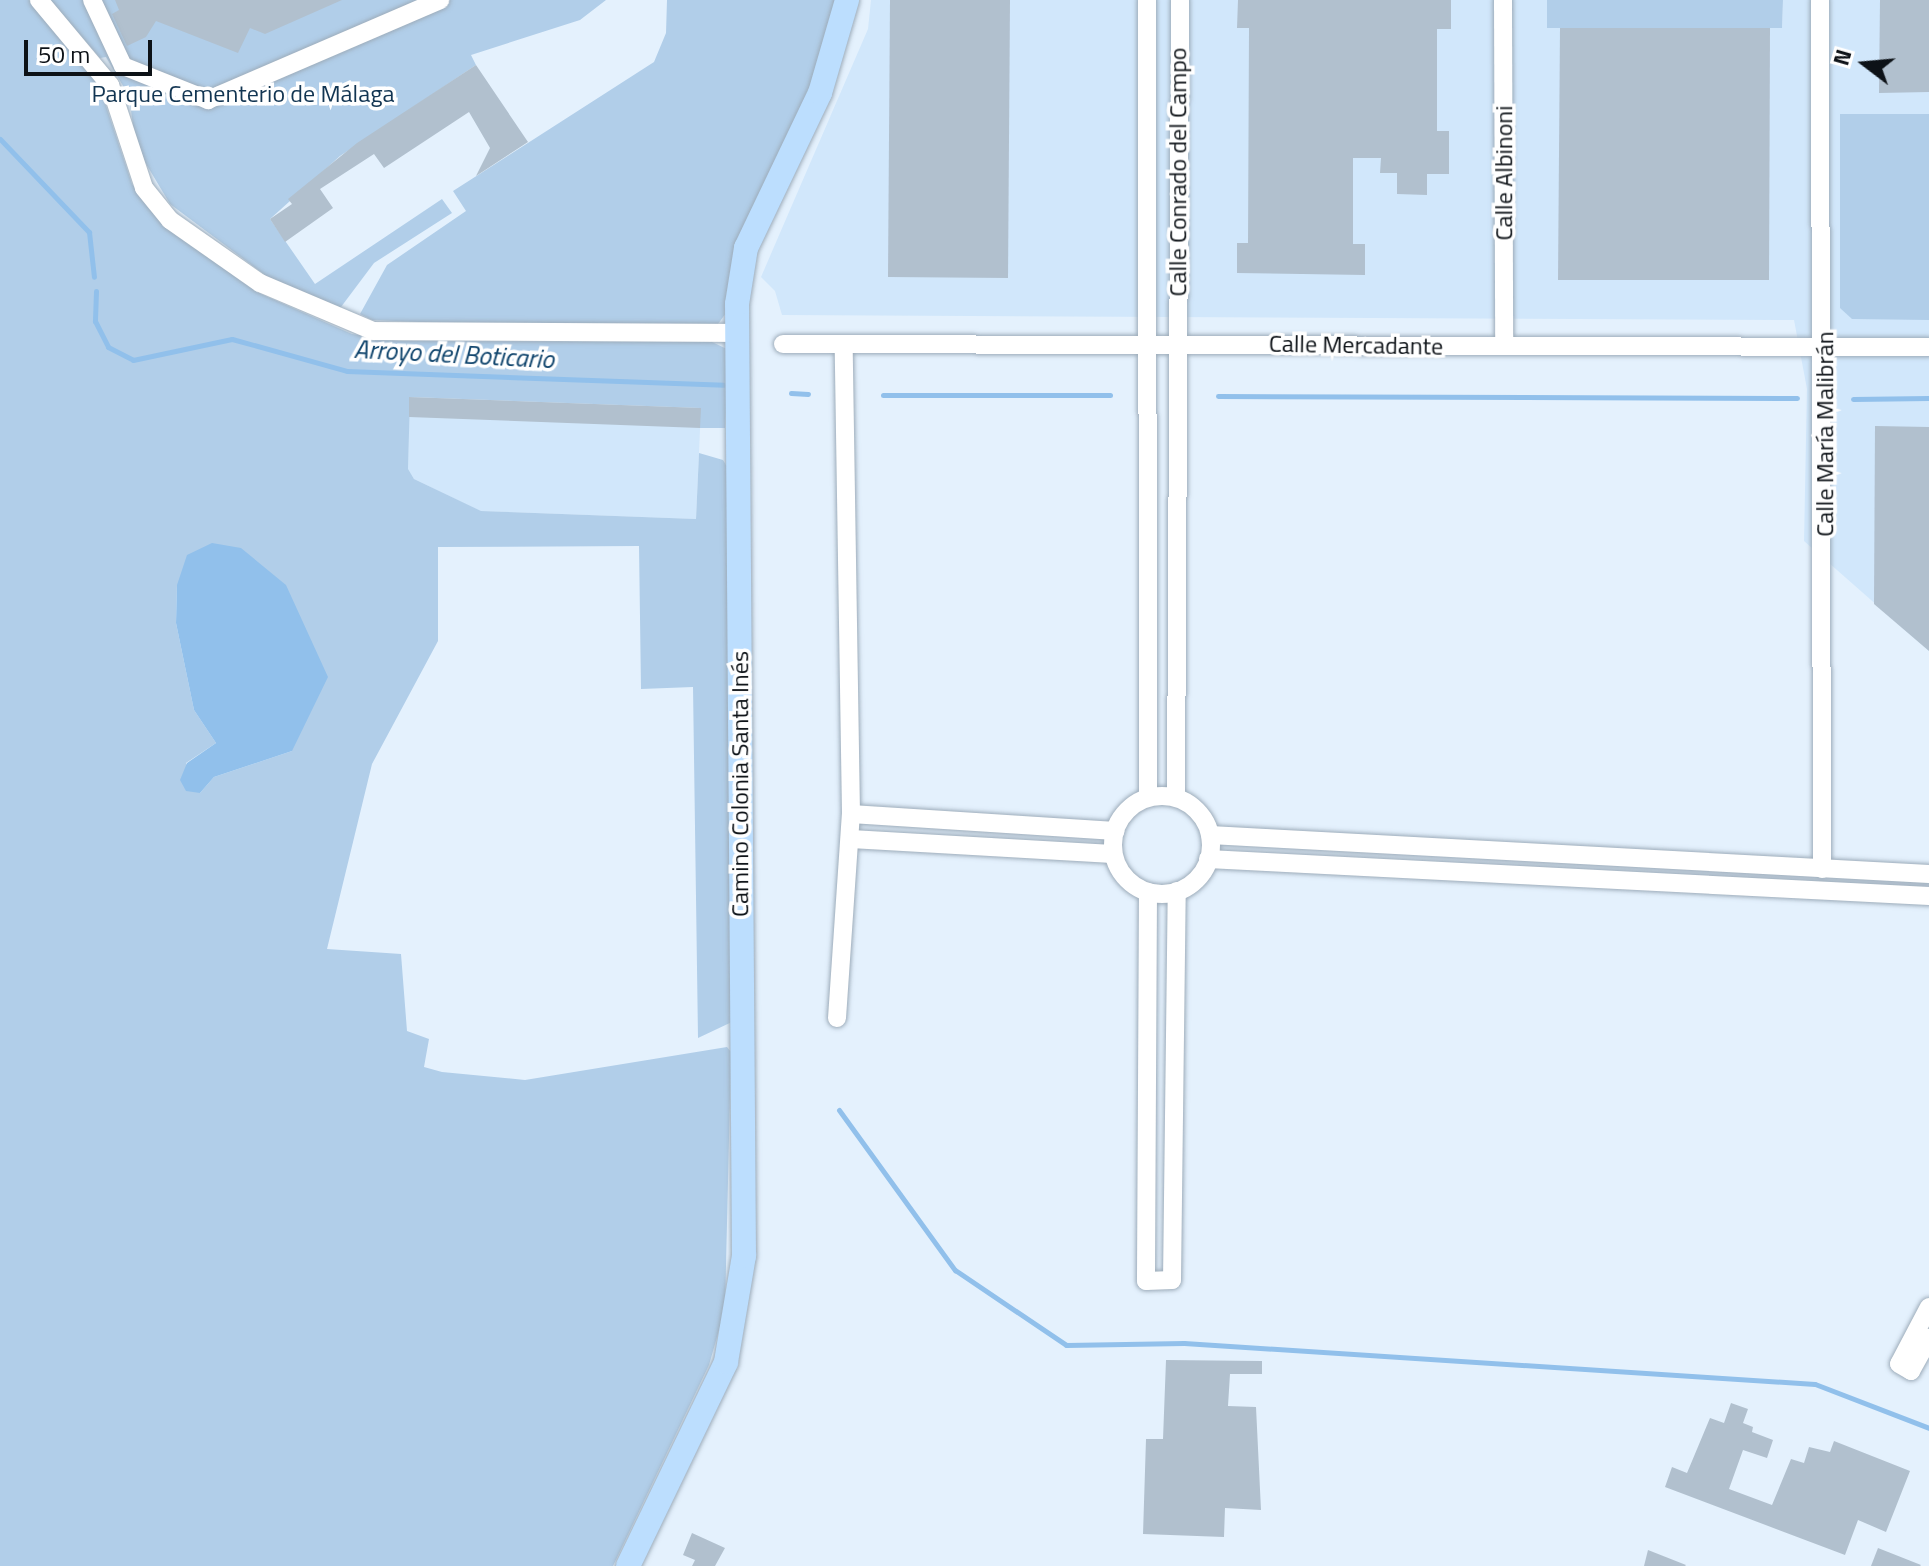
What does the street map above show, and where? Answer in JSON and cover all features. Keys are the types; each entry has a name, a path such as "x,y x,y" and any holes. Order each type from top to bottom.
{"main road":[{"name":"Camino Colonia Santa Inés","path":"628,1566 726,1362 744,1256 737,333 746,248 820,93 847,0"}],"street":[{"path":"39,0 110,85 127,151 144,188 170,220 260,283 343,321 373,331 737,333"},
{"path":"92,0 123,66 208,100 440,0"},
{"name":"Calle Conrado del Campo","path":"1147,0 1148,797"},
{"name":"Calle Conrado del Campo","path":"1176,797 1180,0"},
{"name":"Calle Albinoni","path":"1503,0 1504,346"},
{"name":"Calle María Malibrán","path":"1820,0 1824,348 1822,869"},
{"path":"110,85 123,66"},
{"name":"Calle Mercadante","path":"783,344 1929,347"},
{"path":"837,1018 851,839 844,345"},
{"path":"1148,797 1176,797 1198,812 1210,835 1208,859 1196,879 1177,891 1148,892 1125,878 1113,854 1115,831 1127,810 1148,797"},
{"path":"851,814 1115,831"},
{"path":"1210,835 1929,874"},
{"path":"851,839 1113,854"},
{"path":"1208,859 1929,896"},
{"path":"1148,892 1146,1281 1172,1280 1177,891"},
{"path":"1929,1307 1899,1364 1911,1371 1929,1338"}],"shaded area":[{"path":"871,0 1547,0 1547,27 1782,28 1783,0 1929,0 1929,651 1804,541 1807,389 1794,320 782,315 775,291 761,277 868,29"},
{"path":"409,397 701,408 696,519 480,511 414,479 408,470"},
{"path":"212,543 241,548 286,585 328,677 292,751 214,777 200,793 186,791 180,780 187,763 216,743 194,710 176,623 177,585 187,555"}],"green space":[{"path":"0,0 29,0 99,85 132,184 158,218 261,294 352,334 400,341 712,342 729,350 725,428 700,428 700,408 410,397 408,469 414,479 481,511 696,519 699,453 723,460 729,470 734,1021 698,1038 693,687 641,689 639,546 438,547 438,641 372,764 327,949 401,954 407,1031 429,1039 424,1067 442,1072 525,1080 727,1047 731,1052 725,1309 709,1365 613,1566 0,1566","holes":["177,585 292,751 214,777 200,793 186,763 216,743 194,710 176,623"]},
{"name":"Parque Cementerio de Málaga","path":"50,0 606,0 580,20 471,55 476,65 340,156 270,219 315,284 442,199 452,213 374,263 338,311 269,278 170,204 136,147 129,96 106,57 100,58"},
{"path":"667,0 839,0 813,81 738,241 726,313 718,324 491,325 372,320 360,314 387,265 466,211 453,191 654,62 666,33"},
{"path":"1547,0 1783,0 1782,28 1547,28"},
{"path":"1840,114 1929,114 1929,320 1852,319 1840,308"}],"building":[{"path":"115,0 342,0 265,34 250,28 238,53 156,21 146,37 127,46 112,14 119,10"},
{"path":"890,0 1010,0 1008,278 888,277"},
{"path":"1238,0 1451,0 1451,29 1437,29 1437,131 1449,131 1449,174 1427,174 1427,195 1397,194 1397,173 1380,173 1381,158 1353,158 1353,244 1365,244 1365,275 1237,273 1237,243 1248,243 1249,28 1237,28"},
{"path":"1880,0 1929,0 1929,92 1879,93"},
{"path":"1560,28 1770,28 1769,280 1558,280"},
{"path":"476,65 528,142 476,176 490,148 469,112 384,168 374,154 320,189 333,208 285,242 270,219 292,204 288,199 357,143"},
{"path":"409,397 701,408 700,428 409,417"},
{"path":"1875,426 1929,427 1929,651 1874,604"},
{"path":"1166,1360 1262,1361 1262,1374 1230,1374 1228,1406 1256,1407 1261,1510 1225,1508 1224,1537 1143,1534 1146,1439 1163,1439"},
{"path":"1731,1403 1748,1409 1743,1423 1753,1427 1752,1432 1773,1440 1767,1458 1743,1450 1729,1489 1772,1505 1791,1459 1804,1463 1809,1447 1830,1452 1834,1441 1910,1471 1886,1532 1858,1520 1845,1555 1665,1487 1672,1467 1687,1473 1710,1418 1724,1423"},
{"path":"692,1533 725,1548 715,1566 692,1566 695,1560 683,1555"},
{"path":"1878,1548 1921,1565 1871,1566"},
{"path":"1648,1550 1686,1565 1644,1566"}],"waterway":[{"name":"Arroyo del Boticario","path":"0,139 89,232 94,277"},
{"name":"Arroyo del Boticario","path":"96,291 95,321 108,347 133,360 232,339 347,371 724,385"},
{"path":"791,393 808,394"},
{"name":"Arroyo del Boticario","path":"883,395 1110,395"},
{"path":"1218,396 1797,398"},
{"path":"1853,399 1929,398"},
{"path":"839,1110 955,1270 1066,1345 1184,1343 1815,1384 1929,1428"}]}
